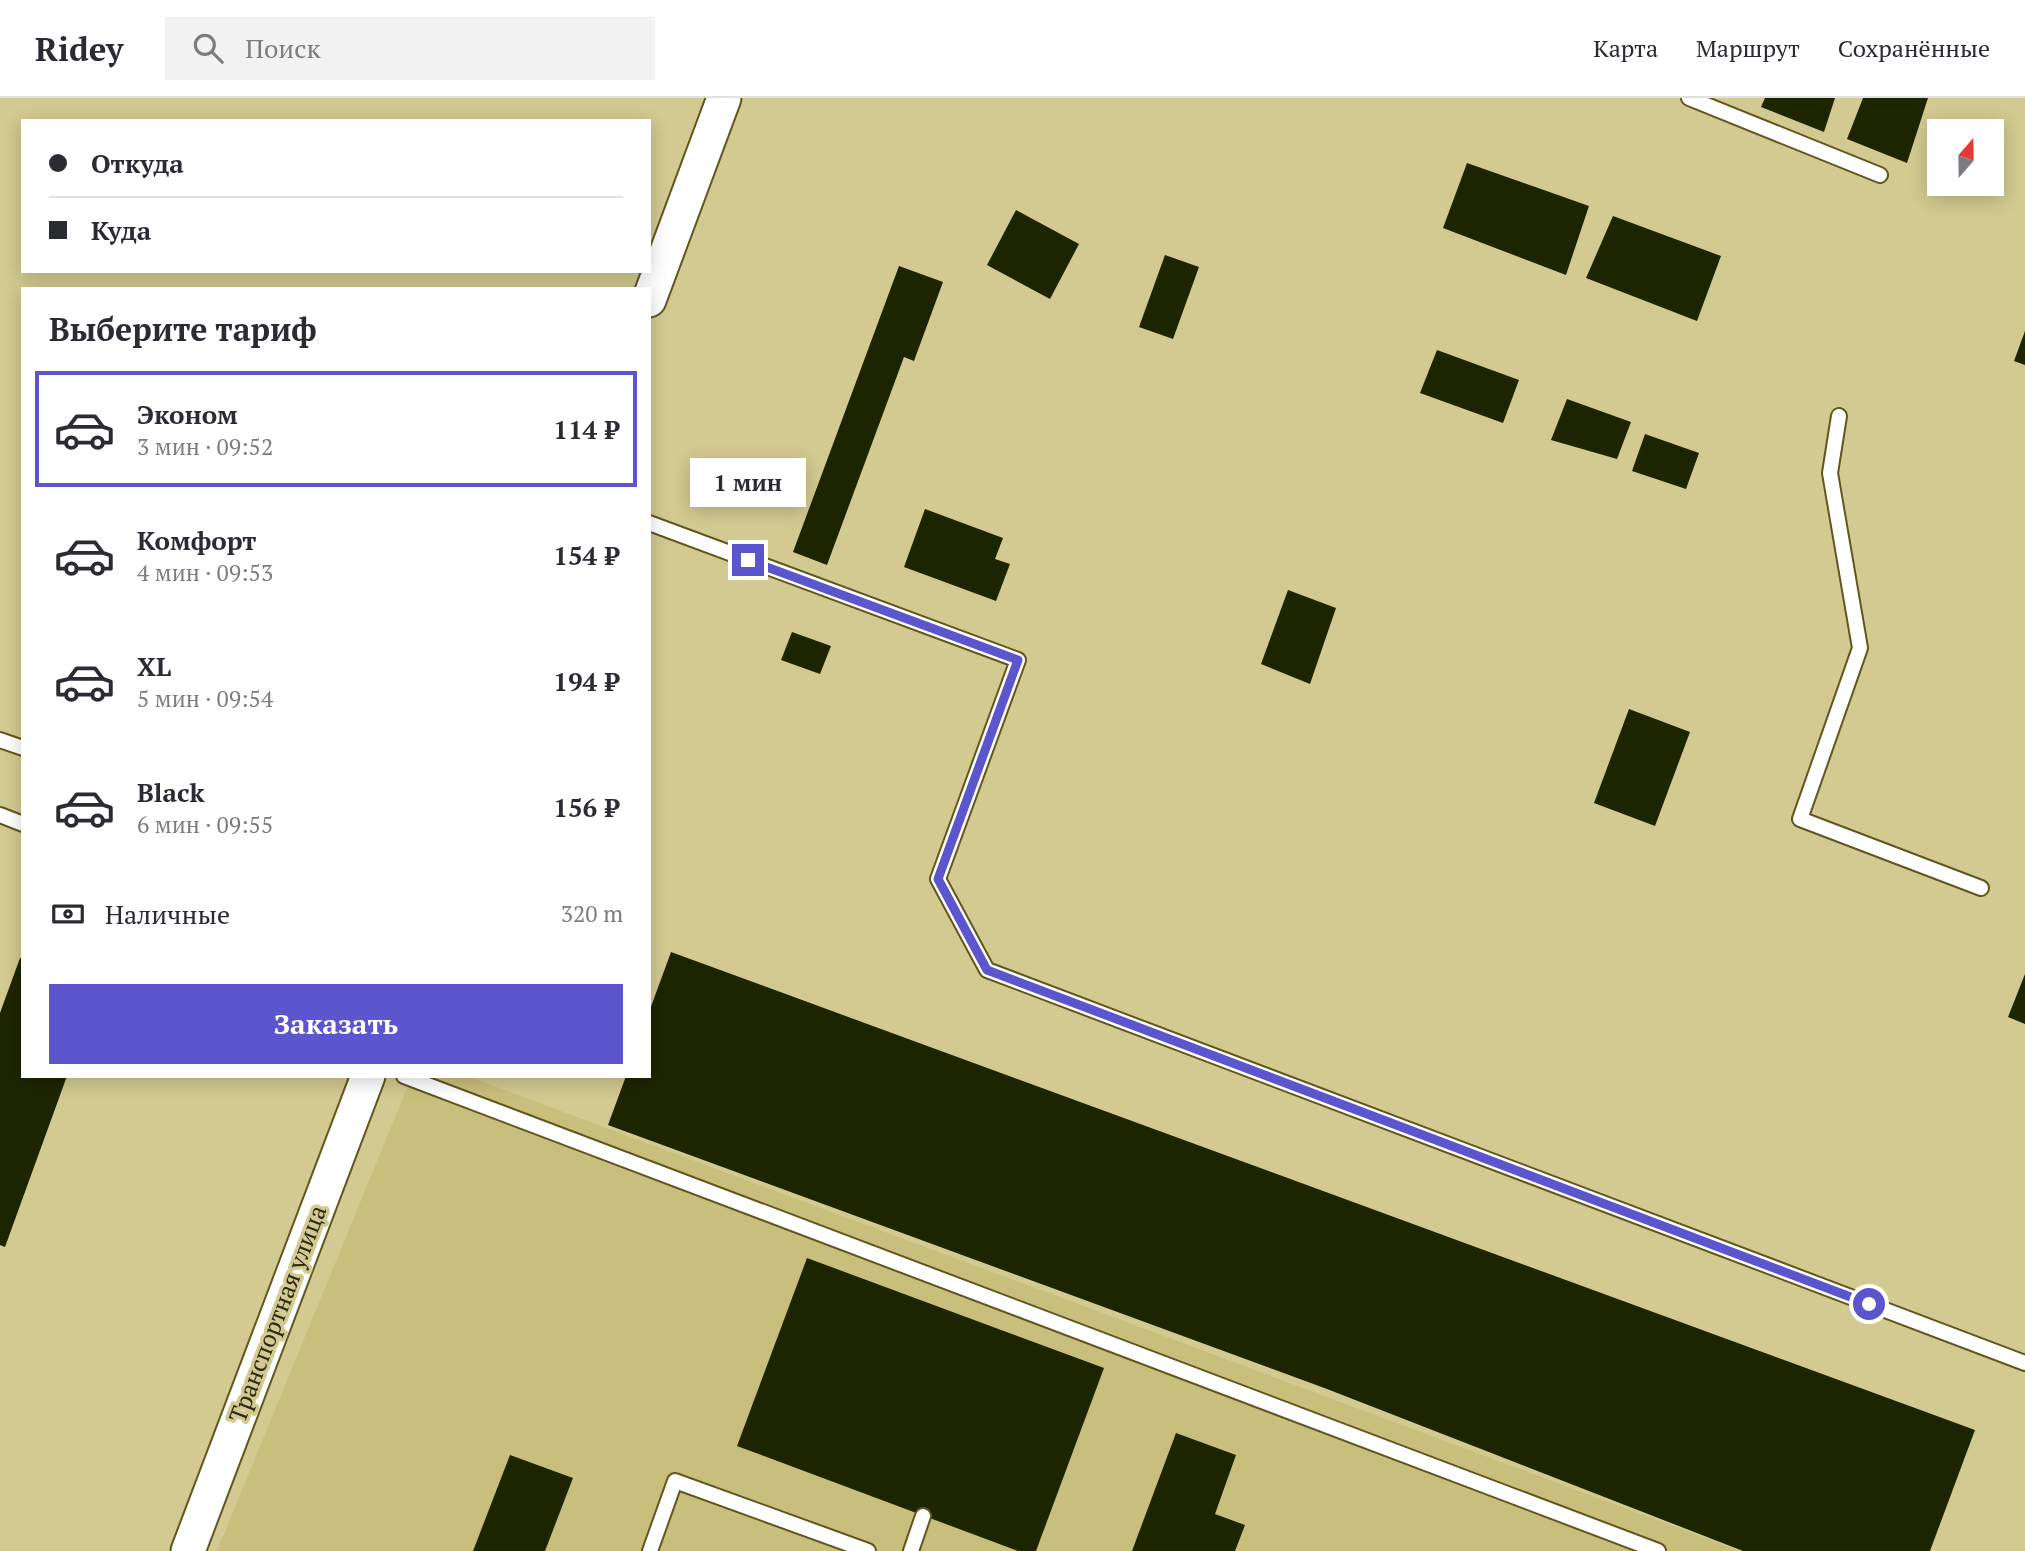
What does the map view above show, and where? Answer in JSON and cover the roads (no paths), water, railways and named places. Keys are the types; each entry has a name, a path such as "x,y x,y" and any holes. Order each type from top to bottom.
{"street":[{"path":"651,295 724,98"},
{"name":"Транспортная улица","path":"188,1551 367,1078"}],"lane":[{"path":"1689,98 1880,175"},
{"path":"1839,416 1830,473 1860,648 1800,819 1982,888"},
{"path":"651,524 1018,660 938,879 987,970 2025,1363"},
{"path":"0,740 21,747"},
{"path":"0,815 21,823"},
{"path":"409,1078 1658,1551"},
{"path":"650,1551 675,1481 869,1551"},
{"path":"911,1551 923,1516"}]}
